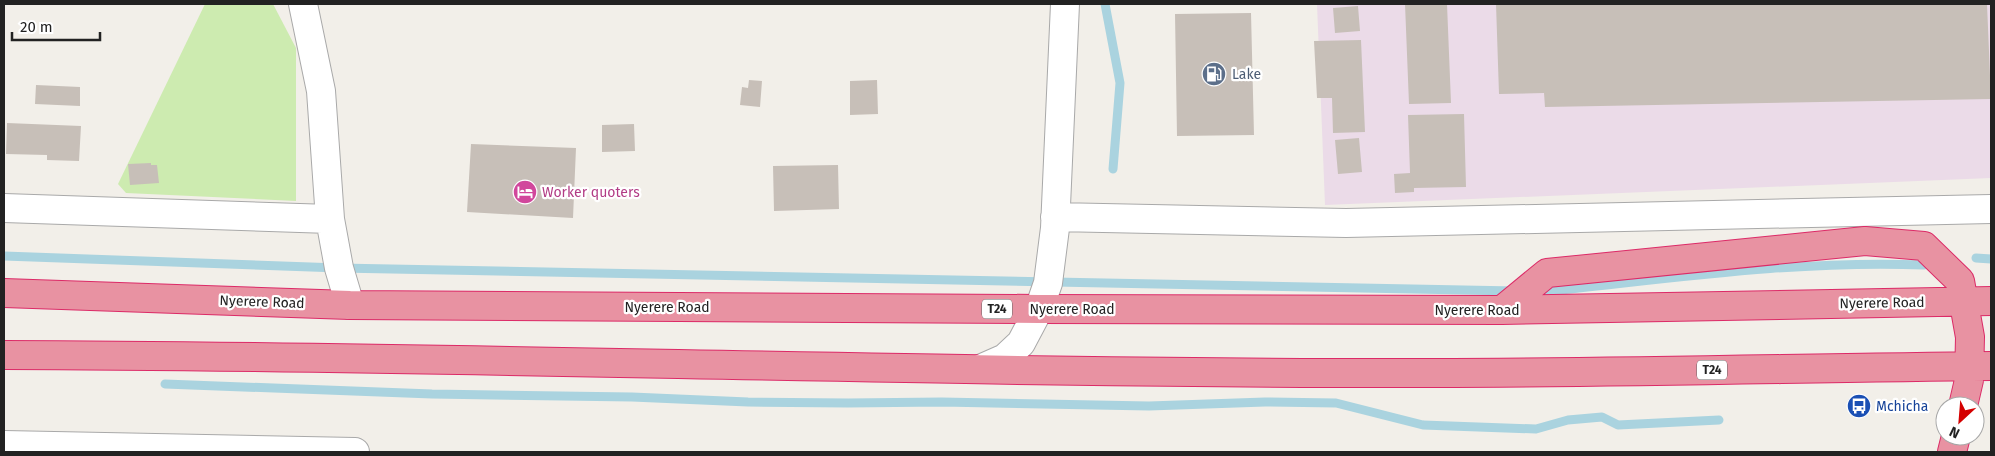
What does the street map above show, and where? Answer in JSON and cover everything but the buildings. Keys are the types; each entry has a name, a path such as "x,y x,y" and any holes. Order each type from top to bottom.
{"highway":[{"path":"1502,310 1547,273 1865,241 1924,246 1960,282 1970,337 1980,366 1969,380 1965,396"},
{"name":"Nyerere Road","path":"4,293 350,305 1039,309 1502,310 1991,301"},
{"name":"T24","path":"4,355 350,357 980,369 1432,373 1980,366"}],"street":[{"path":"303,4 321,91 330,218 339,268 350,305"},
{"path":"980,369 1005,358 1021,343 1039,309 1048,283 1055,217 1065,4"},
{"path":"4,208 330,218"},
{"path":"1055,217 1346,223 1991,209"},
{"path":"4,445 355,452"}],"shaded area":[{"path":"1317,4 1991,4 1991,178 1325,205"}],"green space":[{"path":"205,4 273,4 296,48 296,201 126,193 118,184"}],"waterway":[{"path":"1105,4 1120,83 1113,169"},
{"path":"4,256 339,268 1516,291"},
{"path":"1976,258 1991,259"},
{"path":"1536,291 1737,271 1830,265 1924,265"},
{"path":"165,384 432,394 632,397 748,402 942,402 1149,406 1265,402 1336,403 1423,425 1536,429 1568,420 1602,417 1618,425 1719,420"}],"place":[{"name":"Lake","path":"1214,74"},
{"name":"Worker quoters","path":"525,192"},
{"name":"Mchicha","path":"1859,406"}]}
